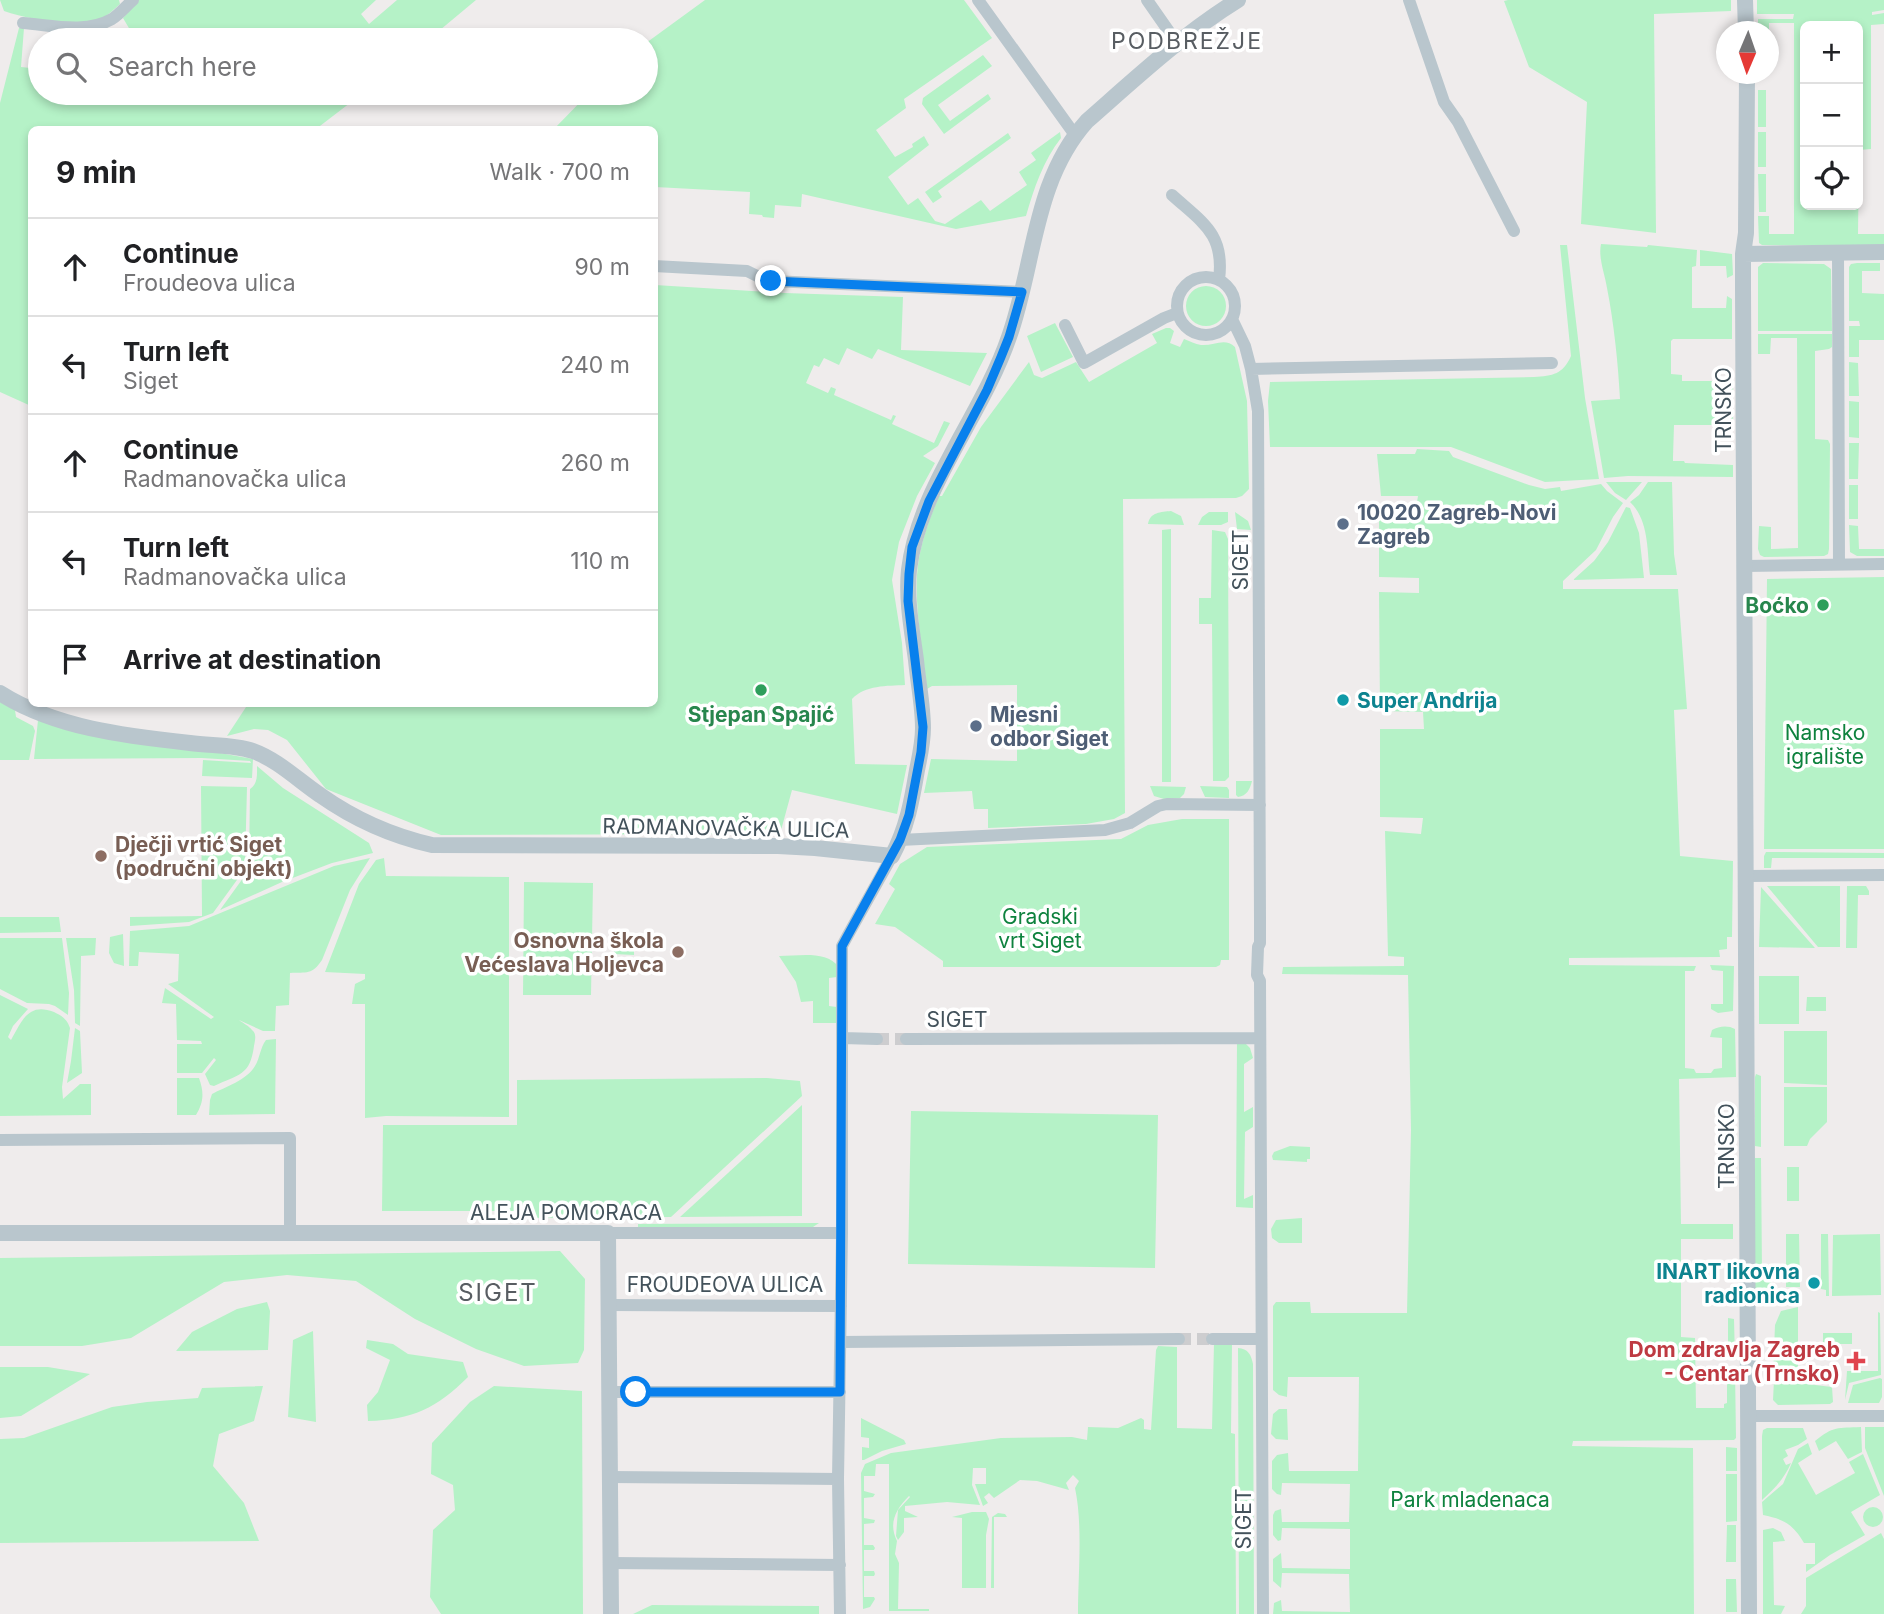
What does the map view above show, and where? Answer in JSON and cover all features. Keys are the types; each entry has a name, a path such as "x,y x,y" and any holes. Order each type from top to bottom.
{"street":[{"path":"23,23 73,28 95,25 111,19 133,0"},
{"path":"978,0 1074,135"},
{"path":"1147,0 1177,43"},
{"path":"840,1614 838,1479 842,1233 842,946 900,840 909,815 921,752 923,727 908,601 912,547 929,501 987,390 1009,337 1040,214 1050,181 1062,155 1074,135 1087,121 1143,71 1213,15 1238,0"},
{"path":"1409,0 1444,103 1458,122 1514,231"},
{"path":"1745,0 1746,21"},
{"name":"TRNSKO","path":"1747,84 1746,233 1743,254 1749,1614"},
{"path":"1172,195 1215,236 1221,262 1219,280"},
{"path":"1743,254 1884,252"},
{"path":"1838,253 1839,564"},
{"path":"658,266 747,271 771,281 1022,292"},
{"path":"1196,278 1219,280 1231,290 1235,310 1232,319 1226,327 1209,335 1191,331 1177,313 1178,298 1182,290 1196,278"},
{"path":"1065,325 1084,363 1177,313"},
{"name":"SIGET","path":"1232,319 1245,346 1251,369 1259,436 1260,943 1257,975 1261,981 1263,1614"},
{"path":"1251,369 1552,363"},
{"path":"1745,566 1884,564"},
{"name":"RADMANOVAČKA ULICA","path":"0,693 35,712 94,728 253,751 358,818 388,832 432,845 778,846 892,856"},
{"path":"900,840 1105,830 1130,824 1158,806 1167,804 1260,805"},
{"path":"1746,876 1884,874"},
{"path":"843,1038 877,1038"},
{"name":"SIGET","path":"906,1039 1260,1038"},
{"path":"0,1140 290,1138 290,1232"},
{"name":"ALEJA POMORACA","path":"0,1233 842,1233"},
{"name":"FROUDEOVA ULICA","path":"608,1233 611,1614"},
{"name":"FROUDEOVA ULICA","path":"609,1305 841,1306"},
{"path":"841,1342 1179,1339"},
{"path":"1212,1339 1261,1339"},
{"path":"610,1392 840,1392"},
{"path":"1748,1416 1884,1416"},
{"path":"610,1477 838,1479"},
{"path":"611,1563 840,1565"}],"green space":[{"path":"0,0 119,0 120,4 102,18 67,23 39,20 4,11"},
{"path":"139,0 376,0 361,14 369,24 397,0 476,0 442,28 129,28 123,18"},
{"path":"705,0 964,0 992,38 904,99 906,108 876,130 895,157 913,147 912,144 924,136 929,145 888,177 908,205 918,198 935,221 945,224 981,200 990,211 1027,185 1019,172 1036,160 1031,153 1060,132 1061,138 1040,175 1026,216 956,229 802,194 801,207 775,205 774,218 749,214 750,192 658,187 658,126 557,126 577,105 658,105 658,34"},
{"path":"1731,0 1731,11 1654,14 1656,233 1581,224 1587,102 1529,67 1504,1"},
{"path":"1757,0 1884,0 1884,10 1872,12 1872,15 1884,13 1884,24 1871,25 1871,149 1863,150 1863,21 1800,21 1800,210 1858,210 1858,234 1884,234 1884,246 1759,243 1758,216 1769,216 1769,234 1794,234 1794,23 1758,19 1793,19 1794,14 1757,14"},
{"path":"19,28 24,28 21,67 28,68 28,105 347,105 320,126 28,126 28,405 0,392 0,103"},
{"path":"983,55 992,66 938,105 950,121 988,94 991,99 944,134 922,104 923,98"},
{"path":"1758,90 1766,90 1766,127 1758,127"},
{"path":"1758,132 1766,132 1766,167 1758,167"},
{"path":"1008,133 1011,138 938,191 942,197 933,203 925,192"},
{"path":"1758,174 1766,174 1766,212 1759,212"},
{"path":"1601,244 1697,250 1696,266 1692,267 1692,308 1726,308 1727,296 1732,299 1732,339 1673,339 1671,374 1682,375 1682,381 1733,381 1733,425 1674,425 1673,461 1733,465 1733,477 1604,478 1591,401 1620,399"},
{"path":"1560,245 1567,245 1585,398 1599,479 1545,482 1451,447 1270,447 1270,382 1534,377 1552,375 1561,370 1571,356"},
{"path":"1700,250 1732,254 1733,275 1727,278 1726,266 1700,266"},
{"path":"1763,263 1824,264 1831,269 1832,331 1758,331 1758,267"},
{"path":"1857,263 1880,263 1880,271 1862,271 1862,293 1884,294 1884,340 1859,340 1859,357 1849,357 1849,326 1860,326 1859,321 1849,321 1849,267"},
{"path":"658,285 903,297 901,350 987,353 970,386 878,349 872,359 847,348 839,365 824,358 819,367 814,365 806,383 828,393 831,387 836,389 834,395 891,420 893,415 896,416 892,424 934,443 944,421 950,423 938,446 923,456 935,463 917,496 899,542 892,580 902,643 905,685 870,689 852,699 855,764 907,765 897,814 792,790 780,834 441,835 326,789 287,740 268,730 254,729 227,736 246,707 658,707"},
{"path":"1206,286 1214,287 1220,292 1225,298 1225,314 1220,320 1214,325 1206,326 1198,325 1192,320 1187,314 1186,306 1187,298 1192,292 1198,287"},
{"path":"1055,323 1073,357 1041,372 1027,336"},
{"path":"1166,328 1174,331 1170,343 1180,347 1184,339 1201,345 1223,342 1235,347 1247,401 1249,489 1236,498 1123,499 1125,813 1114,819 1086,824 988,828 988,809 974,809 972,791 924,793 931,759 1017,761 1017,685 932,686 927,689 918,618 917,575 928,525 939,496 942,496 981,427 1029,362 1034,375 1042,378 1076,362 1089,382 1157,343 1152,334"},
{"path":"1758,334 1832,334 1832,347 1815,351 1815,439 1828,440 1830,444 1829,549 1824,556 1764,557 1758,549 1759,526 1771,527 1771,549 1798,548 1797,338 1771,338 1770,354 1758,354"},
{"path":"1849,362 1858,363 1859,396 1849,396"},
{"path":"1849,401 1859,402 1859,438 1849,437"},
{"path":"1849,443 1859,443 1858,479 1849,479"},
{"name":"Park mladenaca","path":"1417,449 1449,451 1453,457 1545,489 1560,487 1561,491 1601,484 1623,503 1596,550 1563,581 1563,589 1678,589 1687,709 1674,710 1680,856 1733,861 1732,937 1727,937 1727,949 1719,950 1720,957 1569,958 1569,965 1696,966 1694,971 1685,971 1685,1068 1694,1069 1696,1073 1711,1073 1714,1069 1722,1068 1722,1038 1710,1037 1712,1030 1724,1026 1735,1029 1736,1077 1679,1079 1681,1224 1733,1224 1733,1239 1681,1239 1681,1337 1695,1338 1696,1408 1724,1408 1727,1403 1727,1370 1735,1370 1736,1438 1573,1441 1572,1446 1693,1448 1694,1614 1273,1614 1274,1603 1281,1600 1282,1611 1350,1612 1349,1574 1282,1573 1281,1588 1273,1581 1273,1559 1281,1553 1282,1568 1350,1569 1350,1529 1282,1528 1281,1540 1278,1541 1273,1535 1273,1515 1281,1509 1282,1522 1349,1522 1350,1484 1282,1483 1281,1495 1277,1494 1272,1489 1272,1461 1277,1455 1288,1453 1289,1471 1358,1471 1359,1377 1288,1377 1287,1397 1279,1395 1273,1390 1273,1306 1276,1302 1310,1302 1311,1313 1407,1313 1411,1130 1408,975 1282,974 1283,967 1404,966 1404,957 1388,956 1385,831 1421,834 1423,818 1380,817 1380,729 1424,729 1423,712 1380,711 1379,592 1419,593 1419,578 1379,577 1379,514 1415,514 1418,496 1381,496 1377,454 1415,454"},
{"path":"1606,482 1642,482 1626,500 1615,493"},
{"path":"1648,482 1672,482 1677,575 1650,575 1644,526 1630,502"},
{"path":"1849,485 1858,485 1858,519 1849,519"},
{"path":"1626,507 1630,508 1639,533 1644,578 1573,580 1594,561 1608,542"},
{"path":"1171,511 1181,516 1184,525 1148,524 1154,515"},
{"path":"1209,512 1228,512 1228,522 1221,525 1198,525 1202,517"},
{"path":"1235,512 1248,521 1251,530 1237,529"},
{"path":"1849,525 1858,526 1859,549 1884,549 1884,556 1857,556 1850,552"},
{"path":"1171,529 1171,782 1162,782 1162,530"},
{"path":"1212,530 1225,532 1228,539 1229,777 1225,781 1213,781 1212,624 1199,624 1199,598 1211,598"},
{"name":"Namsko igralište","path":"1884,577 1884,849 1764,849 1767,579"},
{"path":"0,702 15,710 16,717 33,726 35,731 29,760 0,760"},
{"path":"38,720 253,759 252,778 202,776 203,760 251,763 250,761 202,758 34,759"},
{"path":"257,766 283,788 369,843 373,853 332,863 220,910 246,874 249,865 250,789 256,782"},
{"path":"1236,781 1252,781 1248,792 1238,797"},
{"path":"201,786 247,787 245,864 242,873 213,913 189,922 130,926 130,917 202,916"},
{"path":"1150,786 1186,787 1180,798 1164,799 1154,796"},
{"path":"1200,786 1227,787 1229,798 1205,797"},
{"name":"Gradski vrt Siget","path":"1182,819 1229,819 1229,960 1221,960 1216,967 943,967 943,961 895,927 875,924 895,889 889,884 900,864 927,847 1121,839 1148,825"},
{"path":"1766,852 1884,853 1884,858 1772,858 1771,868 1764,868"},
{"path":"370,858 350,890 322,960 312,970 290,973 289,1005 276,1006 275,1031 263,1031 239,1020 255,1035 252,1056 246,1069 214,1086 210,1085 205,1074 216,1060 214,1058 202,1073 177,1073 177,1044 202,1044 201,1041 177,1040 176,1004 162,1003 165,988 211,1019 214,1017 168,984 178,981 179,954 139,952 138,966 129,966 130,931 189,926 334,866"},
{"path":"384,858 386,876 509,877 509,1117 365,1118 365,1004 352,1004 355,984 365,979 365,974 325,972 359,884 376,860"},
{"path":"524,882 593,883 591,995 523,995"},
{"path":"1767,886 1840,886 1840,947 1818,947"},
{"path":"1847,886 1866,886 1869,891 1869,895 1858,895 1857,948 1846,948"},
{"path":"1761,887 1815,948 1759,947"},
{"path":"0,917 59,917 61,932 0,933"},
{"path":"123,934 124,966 114,963 109,953 110,937"},
{"path":"615,936 634,937 634,955 614,954"},
{"path":"0,938 62,938 69,993 68,1015 55,1006 27,1003 0,989"},
{"path":"66,938 96,938 95,955 81,956 80,1026 75,1023 74,990"},
{"path":"779,956 820,956 839,967 837,977 829,978 829,1006 837,1007 839,1023 813,1023 813,1001 801,1002 796,982"},
{"path":"1710,965 1734,966 1733,1011 1718,1013 1711,1009 1711,1004 1723,1004 1723,971 1712,970"},
{"path":"1759,976 1799,976 1799,1024 1759,1024"},
{"path":"0,995 28,1009 13,1026 8,1037 11,1040 32,1011 38,1009 54,1012 66,1020 70,1028 62,1087 63,1099 80,1084 91,1084 91,1115 0,1116"},
{"path":"1807,997 1826,997 1826,1011 1806,1011"},
{"path":"75,1028 80,1031 82,1073 67,1083 71,1061"},
{"path":"1784,1031 1827,1031 1827,1085 1784,1083"},
{"path":"276,1039 275,1114 209,1115 212,1094 247,1075 255,1066 266,1040"},
{"path":"1237,1040 1250,1048 1253,1058 1244,1064 1244,1112 1253,1107 1253,1127 1245,1132 1244,1199 1253,1195 1253,1208 1236,1207"},
{"path":"1756,1074 1761,1076 1761,1147 1755,1146"},
{"path":"177,1078 199,1078 202,1097 196,1115 177,1115"},
{"path":"767,1078 800,1081 802,1096 671,1217 521,1218 518,1211 382,1211 383,1125 517,1125 517,1080"},
{"path":"1784,1087 1827,1087 1827,1122 1810,1139 1807,1146 1784,1146"},
{"path":"802,1105 802,1216 680,1217"},
{"path":"911,1111 1158,1115 1155,1268 908,1264"},
{"path":"1290,1146 1310,1147 1310,1159 1307,1159 1307,1162 1273,1160 1274,1152"},
{"path":"1755,1158 1761,1158 1762,1273 1771,1282 1768,1293 1755,1289"},
{"path":"1787,1167 1799,1167 1799,1201 1787,1201"},
{"path":"1302,1218 1302,1243 1279,1243 1272,1238 1271,1229 1276,1220"},
{"path":"819,1223 813,1227 638,1228 638,1224"},
{"path":"1786,1234 1799,1234 1800,1287 1786,1287"},
{"path":"1821,1234 1828,1234 1829,1296 1826,1296 1826,1290 1821,1289"},
{"path":"1880,1234 1881,1295 1832,1296 1833,1235"},
{"path":"560,1251 585,1279 584,1350 578,1363 524,1366 476,1349 415,1319 356,1281 287,1275 224,1282 131,1338 82,1346 0,1346 0,1258"},
{"path":"267,1302 270,1311 268,1350 176,1351 192,1332 237,1309"},
{"path":"1798,1307 1798,1371 1830,1371 1830,1382 1773,1376 1775,1325 1781,1311"},
{"path":"1878,1312 1881,1375 1849,1383 1845,1400 1847,1371 1878,1371"},
{"path":"1728,1318 1734,1319 1735,1359 1728,1359"},
{"path":"313,1331 316,1422 288,1417 293,1340"},
{"path":"1823,1333 1852,1333 1852,1344 1823,1344"},
{"path":"367,1340 393,1344 408,1354 463,1362 468,1377 445,1397 423,1410 398,1418 368,1421 367,1405 378,1392 390,1360 366,1348"},
{"path":"1214,1343 1232,1344 1231,1433 1235,1434 1236,1614 1078,1614 1079,1534 1075,1488 1079,1481 1073,1475 1066,1483 1069,1490 1037,1481 1020,1480 994,1498 989,1493 984,1497 988,1503 983,1506 975,1484 986,1484 986,1468 973,1468 972,1485 980,1505 947,1502 905,1506 905,1511 918,1517 904,1518 904,1532 898,1540 898,1510 909,1496 900,1506 897,1511 893,1522 897,1541 895,1554 899,1563 898,1609 929,1611 889,1611 889,1464 876,1464 875,1476 864,1476 864,1491 875,1494 873,1497 864,1498 864,1518 875,1520 874,1523 864,1524 864,1545 873,1545 875,1548 864,1550 864,1571 874,1571 875,1574 864,1576 864,1597 875,1599 870,1607 863,1609 861,1473 865,1464 891,1453 1001,1438 1072,1437 1087,1440 1088,1427 1118,1428 1141,1418 1144,1420 1144,1429 1151,1430 1158,1346 1177,1347 1177,1428 1212,1429"},
{"path":"1238,1348 1248,1353 1253,1364 1254,1614 1239,1614"},
{"path":"0,1367 48,1367 90,1374 21,1416 0,1418"},
{"path":"1880,1378 1882,1397 1879,1403 1848,1403 1853,1385"},
{"path":"1774,1380 1832,1387 1833,1402 1778,1405 1773,1400"},
{"path":"263,1386 254,1421 219,1434 213,1466 244,1503 259,1541 0,1543 0,1439 24,1438 112,1407 198,1398 202,1388"},
{"path":"494,1386 582,1391 583,1614 441,1614 430,1597 433,1530 455,1510 453,1485 431,1474 432,1443 470,1402"},
{"path":"1279,1409 1287,1409 1288,1440 1276,1439 1271,1434 1273,1414"},
{"path":"861,1418 904,1440 906,1444 862,1460 862,1447 869,1448 869,1438 861,1437"},
{"path":"1861,1427 1862,1452 1848,1459 1836,1441 1819,1451 1815,1441 1831,1430"},
{"path":"1865,1427 1884,1427 1884,1496 1865,1448"},
{"path":"1803,1428 1807,1439 1785,1450 1788,1456 1783,1459 1786,1465 1791,1463 1779,1483 1762,1500 1762,1436 1763,1430"},
{"path":"1808,1443 1812,1454 1798,1463 1816,1495 1855,1473 1849,1462 1863,1454 1880,1495 1851,1512 1865,1535 1806,1572 1806,1564 1815,1564 1815,1543 1804,1543 1787,1523 1763,1515 1762,1502 1783,1484 1798,1449"},
{"path":"1726,1447 1737,1448 1737,1471 1726,1471"},
{"path":"1726,1474 1737,1474 1737,1521 1726,1522"},
{"path":"1873,1507 1880,1510 1883,1517 1880,1524 1873,1527 1866,1524 1863,1517 1866,1510"},
{"path":"986,1512 989,1519 986,1535 986,1588 962,1588 962,1518 952,1517"},
{"path":"998,1513 1007,1517 994,1517 994,1588 991,1588 992,1517"},
{"path":"1727,1525 1736,1525 1736,1562 1726,1562"},
{"path":"1773,1528 1781,1532 1785,1541 1773,1542 1774,1605 1785,1606 1781,1614 1763,1614 1763,1530"},
{"path":"1881,1533 1884,1539 1884,1614 1801,1614 1806,1606 1806,1578"},
{"path":"1726,1579 1736,1579 1737,1612 1726,1612"},
{"path":"652,1605 819,1606 819,1614 633,1614"}],"tunnel":[{"path":"877,1039 906,1039"},
{"path":"1179,1339 1212,1339"}],"place":[{"name":"10020 Zagreb-Novi Zagreb","path":"1343,524"},
{"name":"Boćko","path":"1823,605"},
{"name":"Stjepan Spajić","path":"761,690"},
{"name":"Super Andrija","path":"1343,700"},
{"name":"Mjesni odbor Siget","path":"976,726"},
{"name":"Dječji vrtić Siget (područni objekt)","path":"101,856"},
{"name":"Osnovna škola Većeslava Holjevca","path":"678,952"},
{"name":"INART likovna radionica","path":"1814,1283"},
{"name":"Dom zdravlja Zagreb - Centar (Trnsko)","path":"1856,1361"}],"district":[{"name":"PODBREŽJE","path":"1187,41"},
{"name":"SIGET","path":"498,1292"}],"route":[{"path":"636,1392 840,1392 842,946 900,840 909,815 921,752 923,727 908,601 912,547 929,501 987,390 1009,337 1022,292 771,281"}]}
